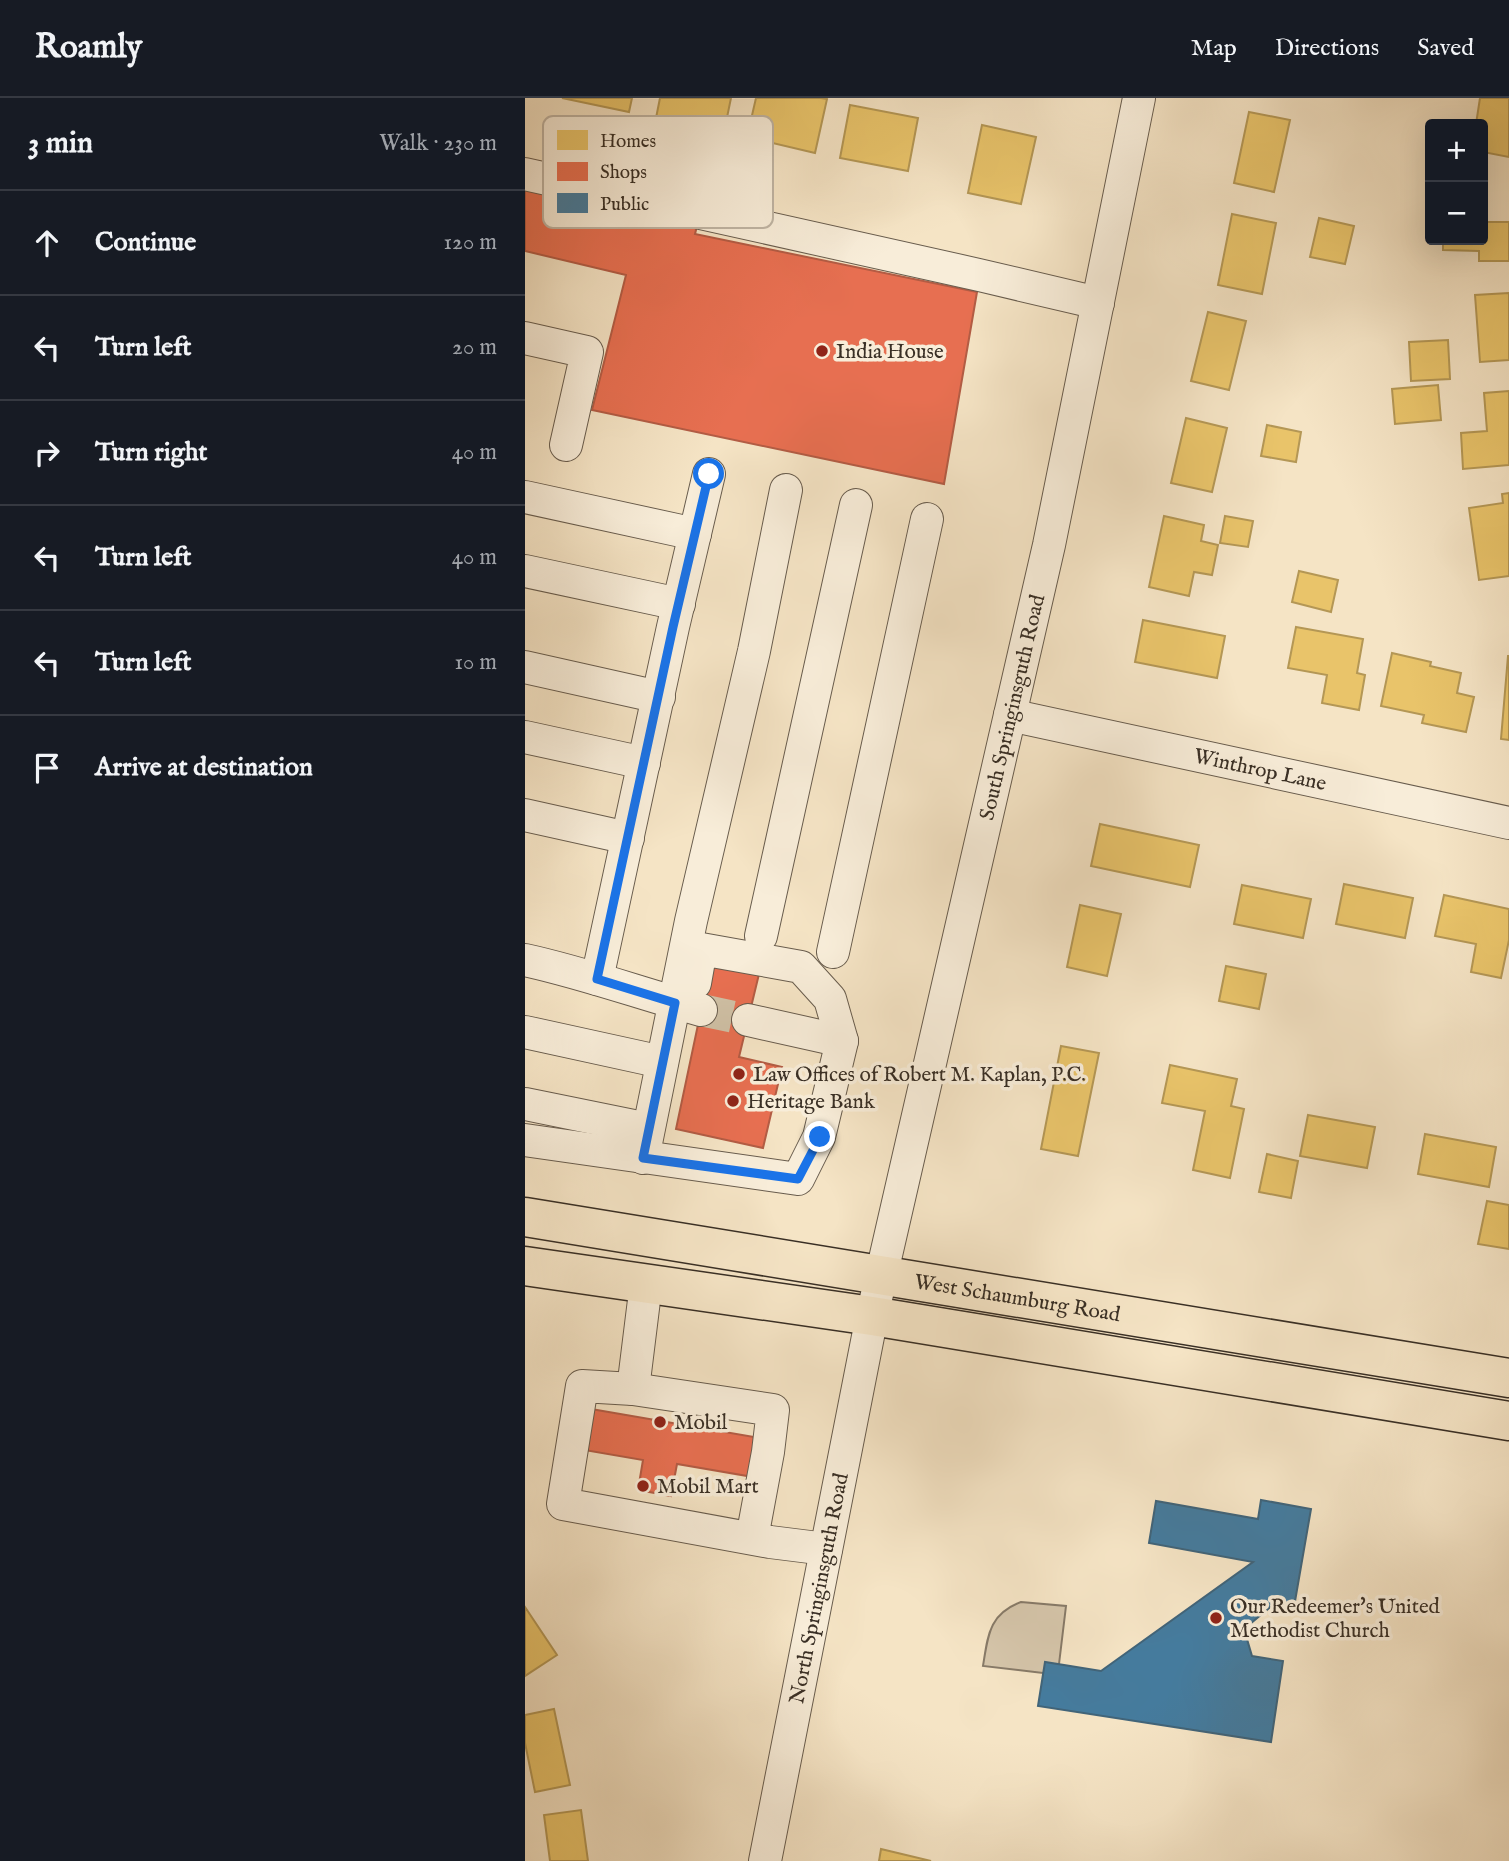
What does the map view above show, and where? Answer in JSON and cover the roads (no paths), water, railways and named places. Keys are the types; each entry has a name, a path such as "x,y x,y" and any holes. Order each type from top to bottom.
{"main road":[{"name":"West Schaumburg Road","path":"525,1217 1509,1378"},
{"name":"West Schaumburg Road","path":"525,1266 1503,1411"}],"street":[{"name":"South Springinsguth Road","path":"872,1316 1049,545 1139,98"},
{"path":"525,174 543,178"},
{"path":"767,228 1098,303"},
{"path":"525,338 587,352 566,445"},
{"path":"597,979 709,474"},
{"path":"689,1007 691,921 754,651 786,490"},
{"path":"525,497 695,534"},
{"path":"761,936 856,505"},
{"path":"833,952 927,519"},
{"path":"525,571 679,604"},
{"path":"525,667 659,697"},
{"name":"Winthrop Lane","path":"1010,715 1509,823"},
{"path":"525,737 645,763"},
{"path":"525,815 628,838"},
{"path":"525,1104 645,1144 798,1179 820,1137 842,1041 830,999 801,967 701,949 689,1007 662,1062 645,1144"},
{"path":"525,960 559,967 689,1007"},
{"path":"748,1020 842,1041"},
{"path":"525,1032 662,1062"},
{"path":"525,1140 645,1144"},
{"path":"633,1389 646,1284"},
{"name":"North Springinsguth Road","path":"765,1861 872,1316"},
{"path":"752,1538 773,1410 633,1389 582,1386 563,1504 752,1538 826,1549"}],"tunnel":[{"path":"701,1010 748,1020"}],"place":[{"name":"India House","path":"822,351"},
{"name":"Law Offices of Robert M. Kaplan, P.C.","path":"739,1074"},
{"name":"Heritage Bank","path":"733,1101"},
{"name":"Mobil","path":"660,1422"},
{"name":"Mobil Mart","path":"643,1486"},
{"name":"Our Redeemer's United Methodist Church","path":"1216,1618"}]}
